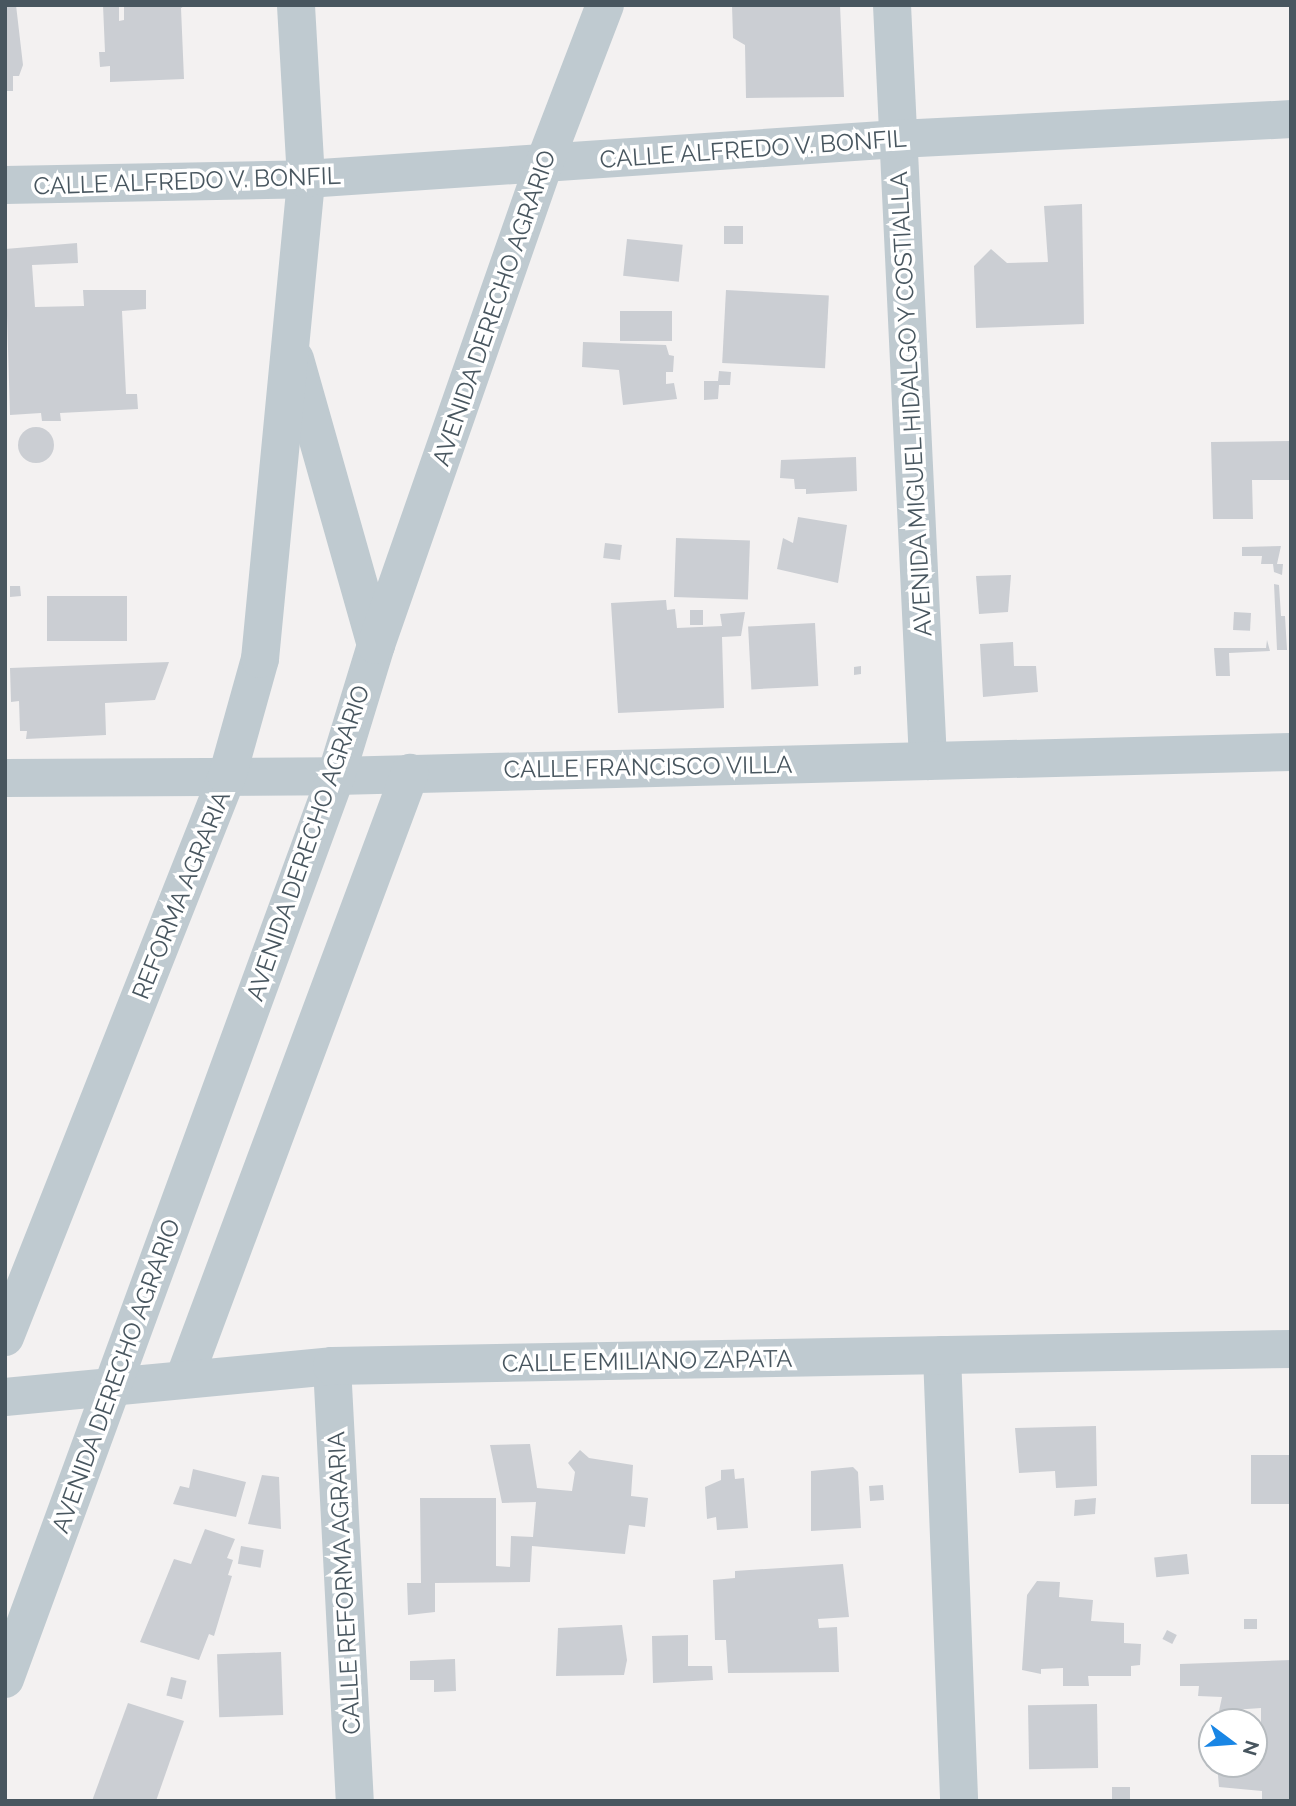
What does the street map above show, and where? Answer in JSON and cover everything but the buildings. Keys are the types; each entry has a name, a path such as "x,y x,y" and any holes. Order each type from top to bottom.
{"street":[{"path":"296,5 306,179 290,340 376,645"},
{"name":"AVENIDA DERECHO AGRARIO","path":"5,1679 336,776 376,645 544,164 605,5"},
{"name":"AVENIDA MIGUEL HIDALGO Y COSTIALLA","path":"892,5 928,761"},
{"name":"CALLE ALFREDO V. BONFIL","path":"5,186 306,179 898,139 1291,119"},
{"name":"REFORMA AGRARIA","path":"5,1337 227,777 260,659 290,340"},
{"name":"CALLE FRANCISCO VILLA","path":"5,778 336,776 1291,752"},
{"path":"184,1380 410,773"},
{"name":"CALLE EMILIANO ZAPATA","path":"5,1398 332,1366 1291,1349"},
{"path":"942,1355 959,1801"},
{"name":"CALLE REFORMA AGRARIA","path":"332,1366 355,1801"}]}
